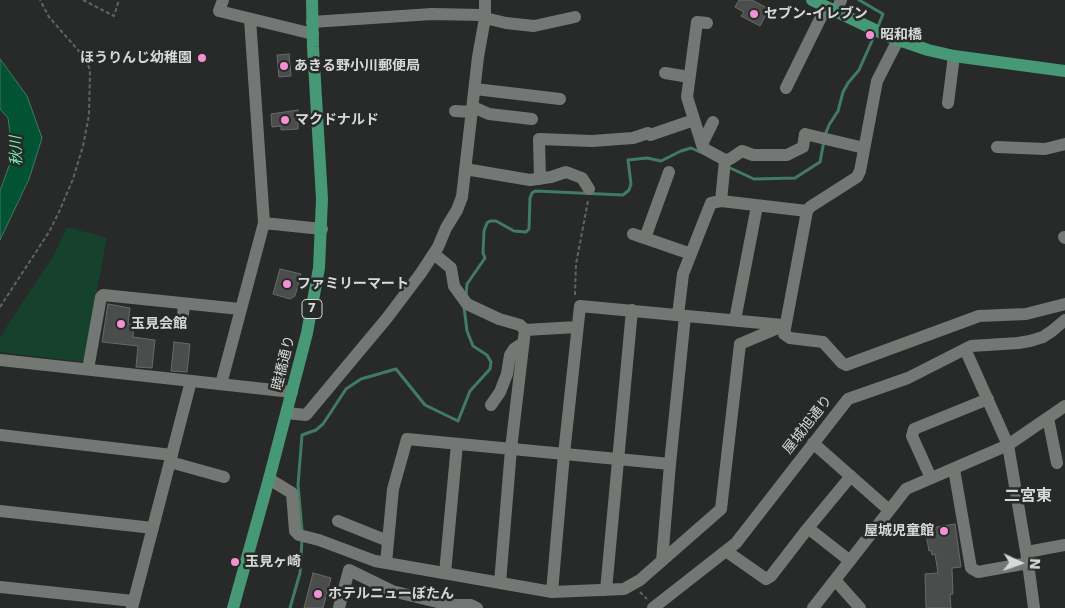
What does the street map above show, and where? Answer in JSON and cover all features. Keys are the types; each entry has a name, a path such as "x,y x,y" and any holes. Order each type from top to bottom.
{"main road":[{"name":"睦橋通り","path":"233,608 292,392 313,305 319,268 322,230 321,169 312,0"},
{"path":"812,0 834,6 894,39 928,50 954,56 1065,70"}],"street":[{"path":"223,0 219,11 250,19 312,28 432,14 482,15 485,18 534,26 575,17"},
{"path":"286,413 306,415 387,318 434,254 457,210 462,197 478,57 485,18 485,0"},
{"path":"786,88 834,6"},
{"path":"221,384 264,223 250,19"},
{"path":"707,23 697,22 687,96 703,148 724,165"},
{"path":"894,39 877,81 860,171 857,177 810,207 807,211 784,334 790,338 823,342 846,365 979,316 1026,314 1065,304"},
{"path":"948,103 954,56"},
{"path":"666,73 689,76"},
{"path":"475,89 560,99"},
{"path":"455,111 473,110 489,114 532,119"},
{"path":"540,179 539,139 592,141 633,138 648,133 650,135 694,120"},
{"path":"702,144 713,122"},
{"path":"721,201 724,165 742,151 753,155 787,155 802,146 805,134 864,148"},
{"path":"997,147 1045,150 1065,144"},
{"path":"465,169 521,179 540,179 566,172 582,178 589,193"},
{"path":"670,172 639,236 691,254"},
{"path":"662,561 683,274 711,202 721,201 807,211"},
{"path":"269,479 292,493 295,531 302,536 319,540 375,561 552,592 624,589 633,585 722,509 740,344 738,321 757,206"},
{"path":"264,223 322,230"},
{"path":"434,254 451,268 454,286 464,300 499,319 520,325 525,330 577,327"},
{"path":"88,369 101,297 103,295 240,310"},
{"path":"182,325 184,304"},
{"path":"552,592 564,454 580,306 785,325"},
{"path":"606,590 632,310"},
{"name":"屋城旭通り","path":"654,608 736,543 848,399 908,378 971,346 1030,341 1043,337 1063,323"},
{"path":"740,344 785,325"},
{"path":"500,583 511,449 525,330"},
{"path":"491,404 500,392 507,374 510,354 523,343"},
{"path":"965,349 1008,445 1028,558 1034,608"},
{"path":"0,360 292,392"},
{"path":"0,587 132,605 191,381"},
{"path":"931,478 912,436 914,429 988,399"},
{"path":"813,608 906,489 1008,445 1065,406"},
{"path":"1048,418 1057,463"},
{"path":"0,435 171,458 224,477"},
{"path":"386,562 393,489 407,439 670,464"},
{"path":"813,443 889,510"},
{"path":"446,573 458,444"},
{"path":"954,469 971,568 978,572 1065,545"},
{"path":"726,551 766,579 772,576 808,528 851,476"},
{"path":"0,511 153,528"},
{"path":"338,521 388,541"},
{"path":"808,528 850,561"},
{"path":"339,608 349,570 413,602 472,605 477,608"},
{"path":"835,580 860,608"}],"path":[{"path":"0,307 49,232 59,212 84,146 89,115 90,70 85,58 49,18 40,0"},
{"path":"83,0 114,16 119,0"},
{"path":"580,306 575,299 576,264 589,193"},
{"path":"633,585 654,608"}],"shaded area":[{"path":"67,227 107,238 83,362 0,352 0,337 54,255"}],"water":[{"name":"秋川","path":"0,59 27,96 42,138 29,179 0,240 0,191 13,155 8,118 0,109"}],"building":[{"name":"セブン-イレブン","path":"739,0 752,0 769,9 760,26 741,16 744,12 735,7"},
{"name":"あきる野小川郵便局","path":"289,54 291,76 279,77 277,55"},
{"name":"マクドナルド","path":"298,110 298,129 281,130 281,126 272,127 271,114"},
{"path":"280,269 301,274 295,296 290,299 273,294"},
{"path":"108,304 130,308 128,324 134,324 133,337 155,340 152,368 136,367 138,346 102,342"},
{"path":"174,342 190,344 187,372 171,371"},
{"path":"955,524 961,567 952,568 953,594 950,594 951,608 926,608 925,574 938,573 935,554 932,555 931,550 929,551 925,529"},
{"name":"ホテルニューぼたん","path":"313,573 331,578 323,608 304,608"}],"waterway":[{"path":"859,0 883,14 877,29"},
{"path":"825,135 838,111 843,92 859,70 875,34"},
{"path":"728,167 754,179 795,178 820,162 824,141"},
{"path":"466,296 467,284 485,258 483,253 484,231 487,223 496,221 514,231 526,232 529,229 530,198 535,191 623,195 629,190 631,184 628,160 647,158 661,161 691,148 700,152"},
{"path":"302,531 298,485 302,435 316,430 323,424 346,389 361,379 396,369 425,405 458,421 470,391 490,369 491,362 487,355 473,346 467,331 464,307"},
{"path":"290,608 300,573 302,540"}],"place":[{"name":"セブン-イレブン","path":"754,14"},
{"name":"昭和橋","path":"870,35"},
{"name":"ほうりんじ幼稚園","path":"202,58"},
{"name":"あきる野小川郵便局","path":"284,66"},
{"name":"マクドナルド","path":"285,120"},
{"name":"ファミリーマート","path":"287,284"},
{"name":"玉見会館","path":"121,324"},
{"name":"屋城児童館","path":"944,531"},
{"name":"玉見ヶ崎","path":"235,562"},
{"name":"ホテルニューぼたん","path":"318,594"}],"district":[{"name":"二宮東","path":"1028,497"}]}
